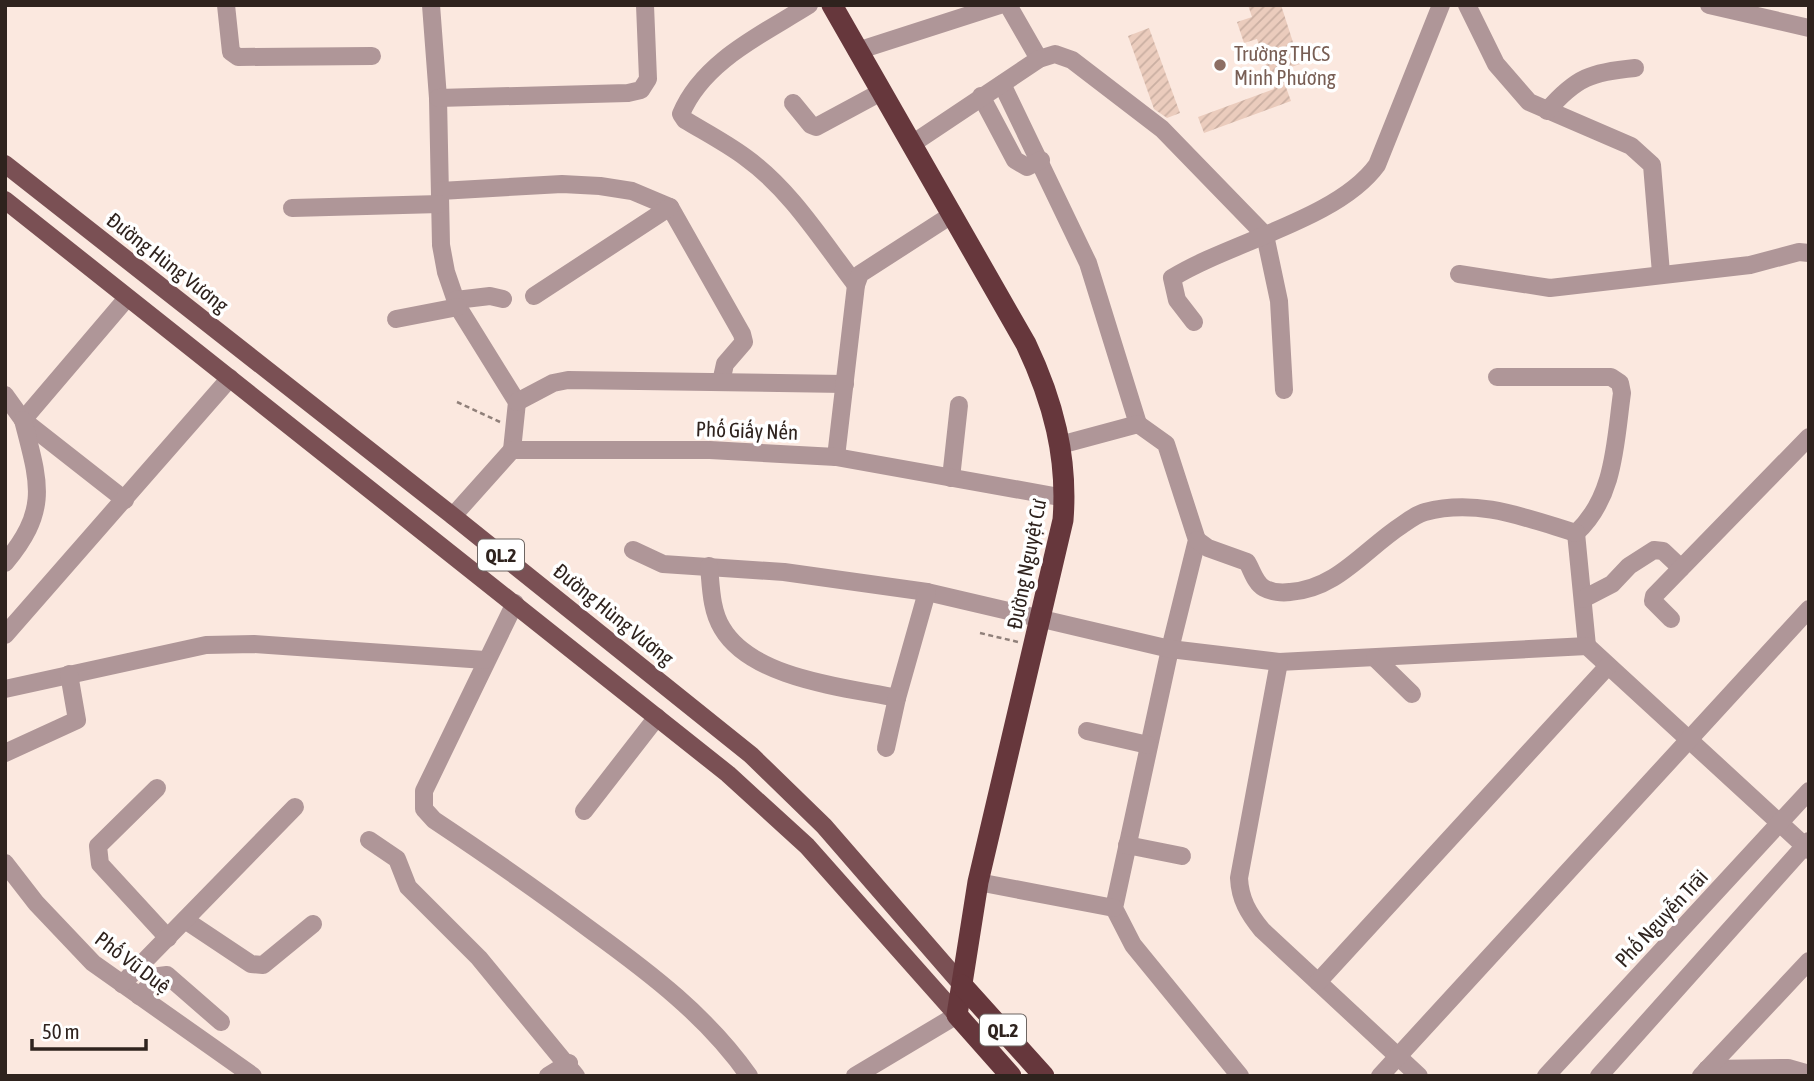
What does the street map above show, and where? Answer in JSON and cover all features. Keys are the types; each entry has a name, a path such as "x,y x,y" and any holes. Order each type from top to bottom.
{"highway":[{"name":"Đường Nguyệt Cư","path":"832,5 1026,344 1046,386 1060,445 1065,498 1063,520 978,882 957,1015"},
{"name":"Đường Hùng Vương","path":"962,985 1044,1076"},
{"name":"QL.2","path":"957,1015 1011,1076"}],"main road":[{"name":"Đường Hùng Vương","path":"5,164 453,516 751,755 824,826 962,985"},
{"name":"QL.2","path":"5,200 728,774 807,846 957,1015"},
{"path":"415,523 433,501"}],"street":[{"path":"226,5 231,51 238,57 372,56"},
{"path":"431,5 438,98 441,245 446,272 457,304 517,402 512,428 512,450 453,516"},
{"path":"438,98 628,93 641,90 648,79 645,5"},
{"path":"809,5 724,60 706,75 681,114 685,120 746,157 772,180 794,203 856,285"},
{"path":"857,51 999,5"},
{"path":"1009,5 1039,59"},
{"path":"1194,322 1177,300 1172,278 1265,236 1364,183 1377,165 1441,5"},
{"path":"1466,5 1496,64 1529,102 1630,146 1651,165 1661,273"},
{"path":"1709,5 1809,28"},
{"path":"912,144 1039,59 1055,54 1072,60 1142,112 1265,236 1279,300 1284,390"},
{"path":"1548,111 1573,83 1587,80 1600,71 1635,68"},
{"path":"1002,84 1041,160 1088,263 1138,424 1166,444 1197,540 1148,745 1114,908 1133,945 1240,1076"},
{"path":"793,103 811,125 816,127 881,92"},
{"path":"981,96 1021,166 1041,160"},
{"path":"292,208 440,198 562,184 632,191 670,208 743,334 744,342 725,364 720,382"},
{"path":"534,296 670,208"},
{"path":"836,457 856,285 860,274 953,214"},
{"path":"1459,274 1550,288 1661,273 1750,265 1799,252 1809,253"},
{"path":"396,319 490,296 503,299"},
{"path":"12,409 128,298"},
{"path":"1497,377 1611,377 1620,383 1622,393 1609,476 1598,505 1588,522 1576,533"},
{"path":"5,635 230,378"},
{"path":"517,402 553,383 568,380 845,384"},
{"path":"951,478 959,405"},
{"path":"12,409 125,500"},
{"path":"5,563 34,521 39,483 12,409"},
{"path":"1060,445 1138,424"},
{"path":"1671,619 1653,598 1809,438"},
{"name":"Phố Giấy Nến","path":"512,450 710,450 836,457 1065,498"},
{"path":"1197,540 1208,548 1247,562 1257,582 1265,589 1283,593 1308,591 1326,583 1392,531 1423,512 1461,506 1493,508 1576,533"},
{"path":"1576,533 1587,646 1779,824 1807,846 1599,1076"},
{"path":"634,550 663,564 784,572 928,592 1170,649 1279,662 1587,646"},
{"path":"1583,599 1612,584 1629,566 1654,550 1663,551 1681,568"},
{"path":"709,566 713,607 722,630 744,651 770,668 804,680 897,698"},
{"path":"886,748 897,698 928,592"},
{"path":"515,603 485,660 424,791 424,809 435,820 533,885 652,975 712,1031 749,1076"},
{"path":"1380,1076 1809,609"},
{"path":"5,689 206,645 231,644 485,660"},
{"path":"1375,658 1412,694"},
{"path":"1279,662 1239,878 1240,892 1245,906 1262,930 1419,1076"},
{"path":"1318,982 1608,666"},
{"path":"5,754 77,720 69,674"},
{"path":"584,811 657,717"},
{"path":"1087,731 1148,745"},
{"path":"157,788 98,846 97,855 100,864 168,938"},
{"name":"Phố Nguyễn Trãi","path":"1546,1076 1809,791"},
{"path":"122,984 295,807"},
{"path":"369,840 397,859 408,887 479,958 573,1069 548,1076"},
{"path":"1127,845 1182,856"},
{"name":"Phố Vũ Duệ","path":"5,863 77,948 122,984 253,1076"},
{"path":"978,882 1114,908"},
{"path":"185,920 251,964 262,965 313,924"},
{"path":"1704,1072 1809,961"},
{"path":"139,996 159,976 167,975 221,1022"},
{"path":"855,1076 957,1015"},
{"path":"1704,1072 1788,1068 1809,1074"}],"path":[{"path":"457,402 512,428"},
{"path":"980,633 1034,646"}],"building":[{"path":"1248,5 1281,5 1300,64 1280,71 1291,101 1204,133 1198,117 1274,89 1257,39 1244,43 1237,22 1252,17"},
{"path":"1149,28 1180,113 1167,118 1154,109 1128,36"}],"place":[{"name":"Trường THCS Minh Phương","path":"1220,65"}]}
